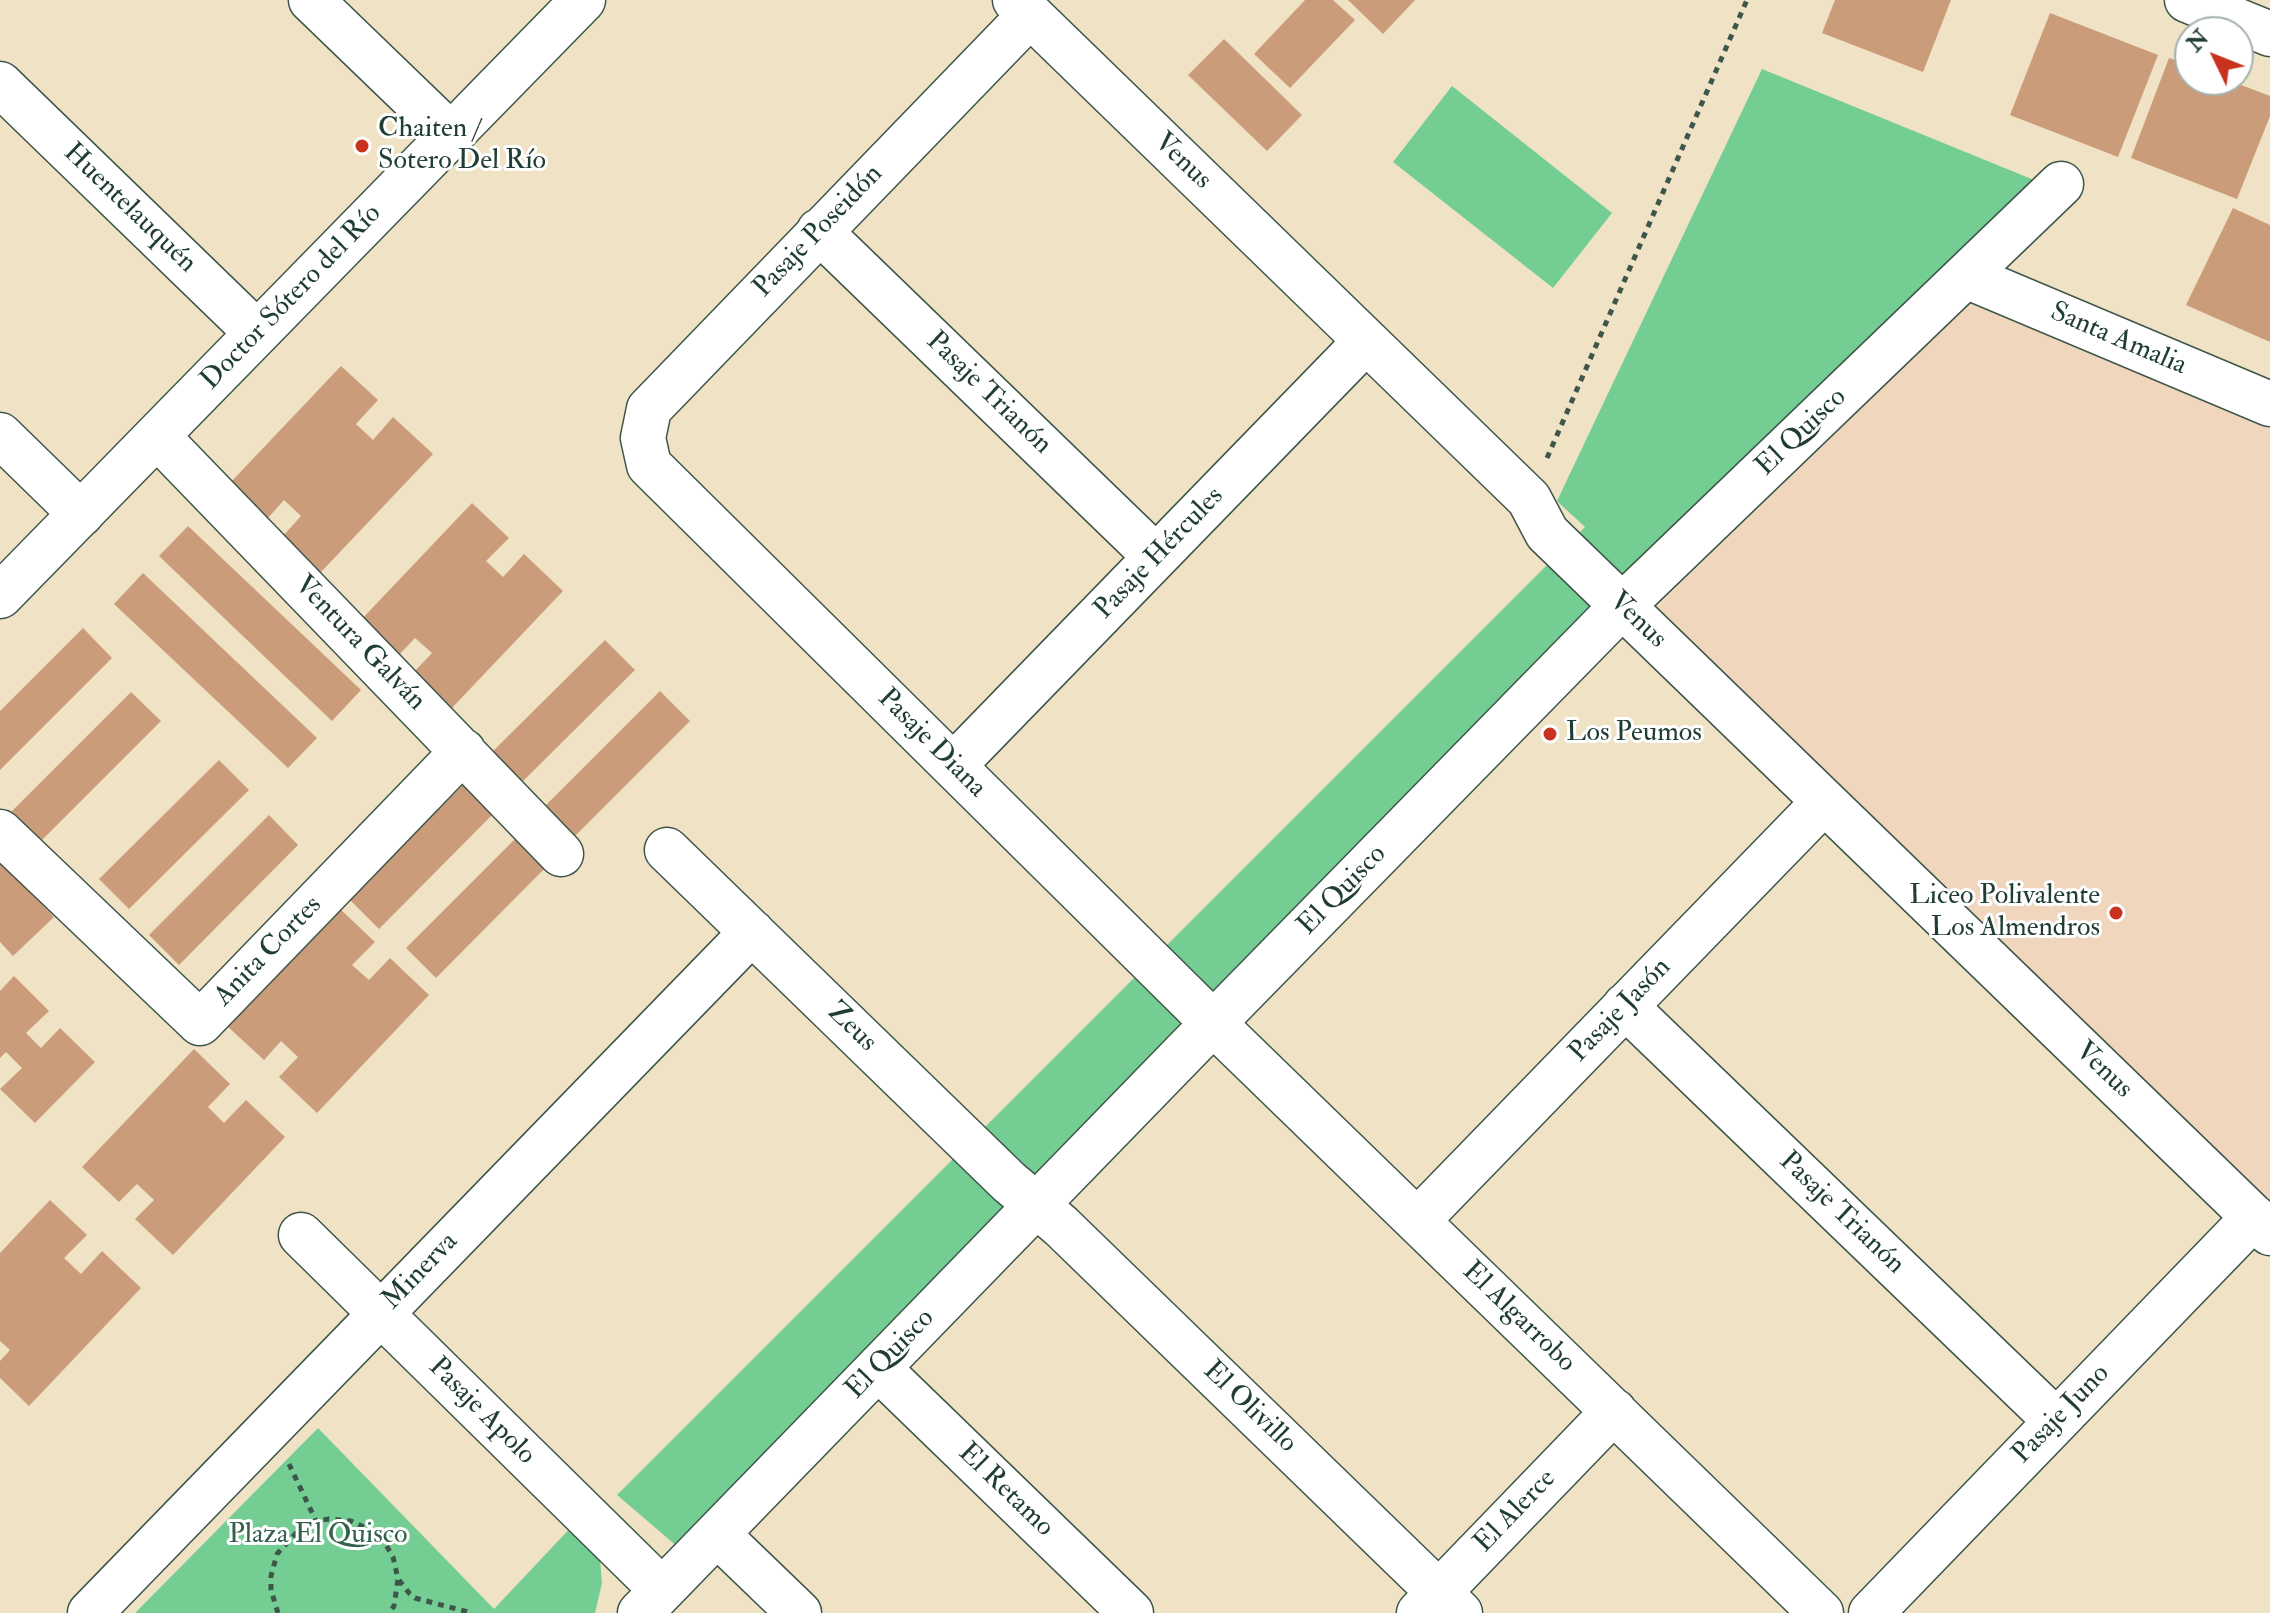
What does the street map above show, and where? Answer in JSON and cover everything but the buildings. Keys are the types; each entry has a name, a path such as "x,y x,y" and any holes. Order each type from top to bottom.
{"street":[{"path":"311,0 451,135"},
{"name":"Doctor Sótero del Río","path":"0,596 583,0"},
{"path":"2187,0 2270,34"},
{"name":"Venus","path":"1022,8 1529,499 1547,533 2262,1225"},
{"name":"Pasaje Poseidón","path":"649,465 643,438 649,409 819,231 1022,8"},
{"name":"Huentelauquén","path":"0,84 257,333"},
{"name":"El Quisco","path":"651,1602 1622,606 2061,184"},
{"name":"Pasaje Trianón","path":"819,231 1156,557"},
{"name":"Santa Amalia","path":"1966,276 2270,404"},
{"name":"Pasaje Hércules","path":"953,766 1366,341"},
{"path":"0,435 81,514"},
{"name":"Ventura Galván","path":"157,436 561,854"},
{"name":"Pasaje Diana","path":"649,465 1213,1023"},
{"name":"Anita Cortes","path":"0,832 200,1023 463,751"},
{"name":"Pasaje Jasón","path":"1417,1221 1824,802"},
{"name":"Zeus","path":"667,850 1036,1205"},
{"name":"Minerva","path":"90,1613 752,932"},
{"name":"Pasaje Trianón","path":"1625,1006 2056,1421"},
{"name":"El Algarrobo","path":"1213,1023 1821,1613"},
{"name":"El Olivillo","path":"1036,1205 1061,1226 1439,1606"},
{"name":"Pasaje Juno","path":"1871,1613 2056,1421 2262,1225"},
{"name":"Pasaje Apolo","path":"301,1235 381,1314 651,1602"},
{"name":"El Retamo","path":"878,1368 1131,1613"},
{"name":"El Alerce","path":"1439,1606 1614,1411"},
{"path":"717,1534 799,1613"}],"path":[{"path":"1529,499 1747,0"},
{"path":"271,1426 316,1521"},
{"path":"278,1613 271,1590 277,1554 297,1532 316,1521 329,1519 351,1521 370,1530 386,1545 393,1557 398,1579 394,1606 389,1613"},
{"path":"398,1579 415,1598 472,1613"}],"shaded area":[{"name":"Liceo Polivalente Los Almendros","path":"1974,299 2270,425 2270,1216 1654,610"}],"green space":[{"path":"1762,69 2034,180 679,1548 617,1495 1585,527 1557,501"},
{"path":"1452,86 1612,213 1553,288 1393,162"},
{"name":"Plaza El Quisco","path":"318,1428 494,1609 576,1522 600,1559 602,1583 595,1613 135,1613"}],"place":[{"name":"Chaiten / Sotero Del Río","path":"362,146"},
{"name":"Los Peumos","path":"1550,734"},
{"name":"Liceo Polivalente Los Almendros","path":"2116,913"}]}
